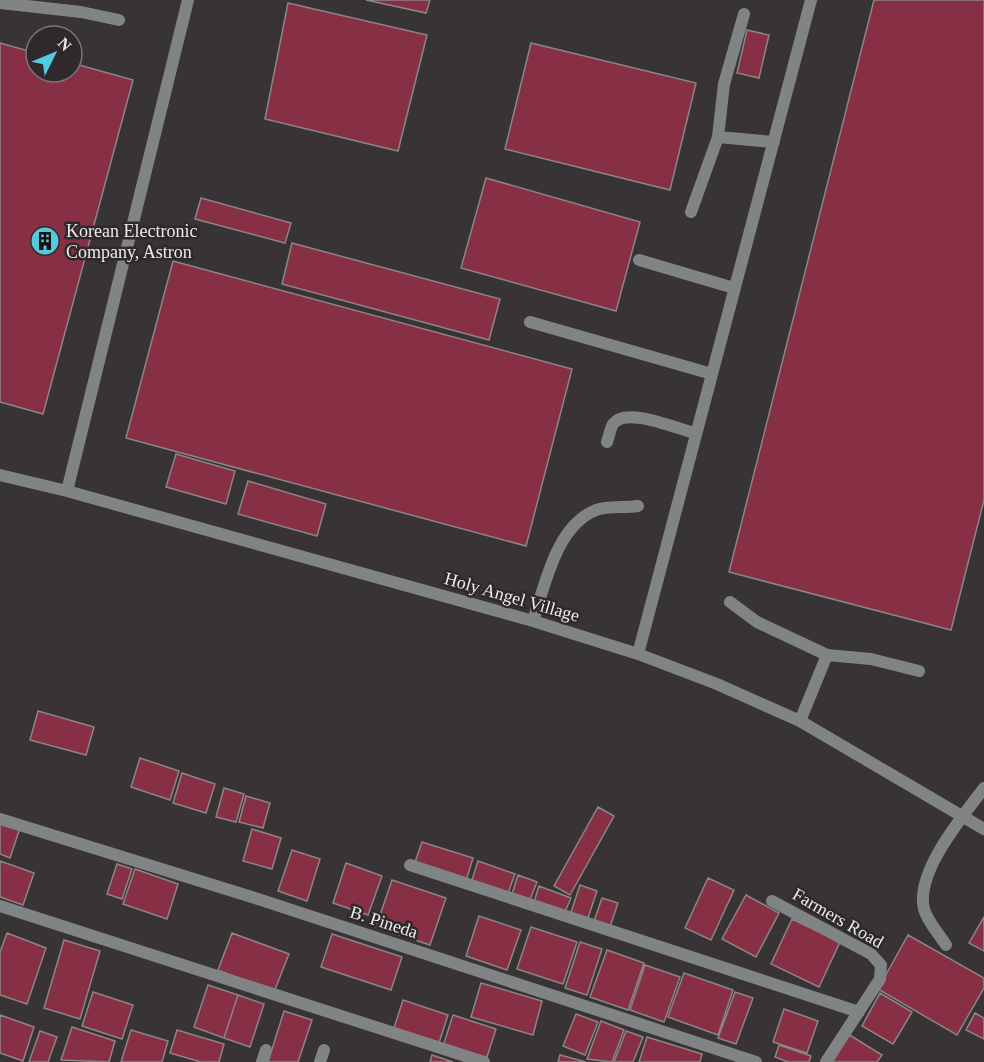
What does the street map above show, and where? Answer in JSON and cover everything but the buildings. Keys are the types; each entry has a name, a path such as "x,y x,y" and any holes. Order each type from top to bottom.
{"street":[{"path":"67,491 188,0"},
{"path":"638,654 810,0"},
{"path":"0,3 81,12 119,20"},
{"path":"691,212 718,137 724,84 744,14"},
{"path":"718,137 774,142"},
{"path":"639,260 734,288"},
{"path":"530,322 712,374"},
{"path":"607,442 614,424 621,418 634,416 695,433"},
{"name":"Holy Angel Village","path":"0,475 67,491 533,621 638,654 717,684 800,722 984,829"},
{"path":"533,621 558,550 573,526 596,510 638,506"},
{"path":"730,602 757,622 827,655 871,659 919,671"},
{"path":"800,722 827,655"},
{"path":"946,945 924,911 923,893 927,873 984,788"},
{"name":"B. Pineda","path":"0,819 255,898 756,1062"},
{"path":"410,865 859,1012"},
{"name":"Farmers Road","path":"772,901 871,954 881,965 880,979 826,1062"},
{"path":"0,906 484,1062"}],"place":[{"name":"Korean Electronic Company, Astron","path":"45,241"}]}
